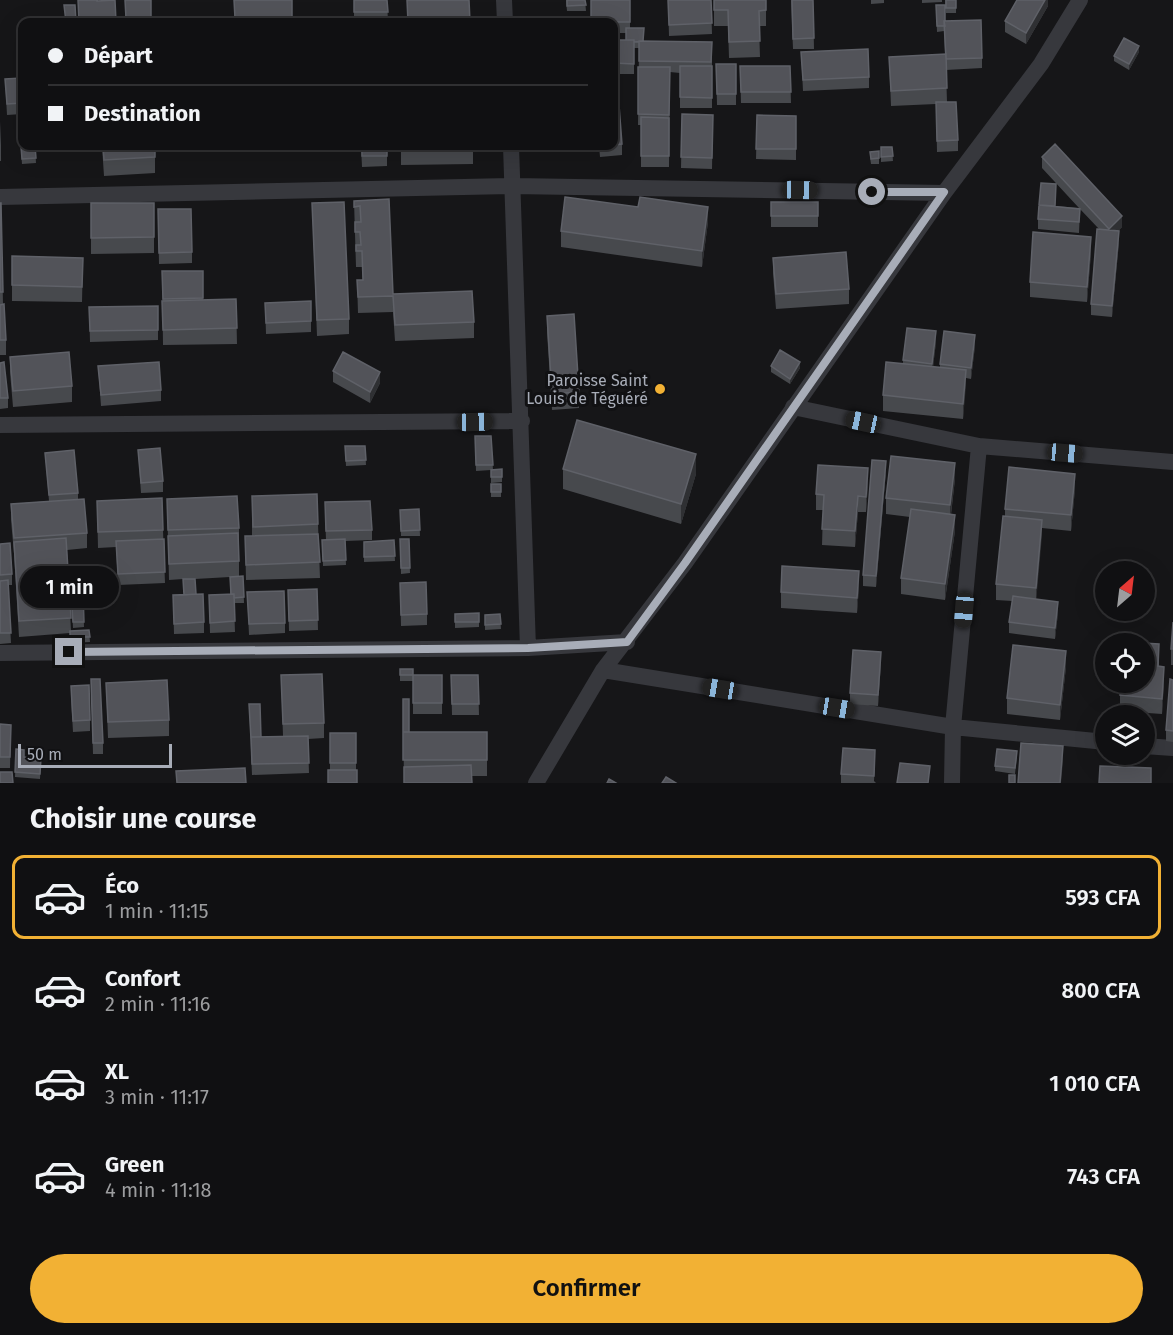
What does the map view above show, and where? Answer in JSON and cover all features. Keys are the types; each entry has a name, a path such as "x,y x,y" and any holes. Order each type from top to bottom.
{"street":[{"path":"504,0 506,18"},
{"path":"536,783 603,670 627,642 944,192 1041,64 1080,0"},
{"path":"511,150 528,648"},
{"path":"0,197 513,186 944,192"},
{"path":"793,407 979,446 1173,462"},
{"path":"0,425 522,421"},
{"path":"952,783 953,727 979,446"},
{"path":"0,653 528,648 627,642"},
{"path":"603,670 953,727 1095,741"},
{"path":"1155,747 1173,748"}],"building":[{"path":"78,0 115,0 116,18 79,18"},
{"path":"125,0 151,0 151,17 126,18"},
{"path":"234,0 292,0 292,18 235,18"},
{"path":"354,0 387,0 388,12 354,12"},
{"path":"407,0 469,0 470,18 408,18"},
{"path":"567,0 585,0 586,5 567,6"},
{"path":"591,0 630,0 630,22 618,22 618,18 591,18"},
{"path":"668,0 711,0 712,23 669,25"},
{"path":"714,0 766,0 766,10 759,11 760,41 729,42 728,10 714,10"},
{"path":"792,0 813,0 814,38 793,39"},
{"path":"946,0 956,0 956,8 946,8"},
{"path":"1017,0 1045,0 1026,33 1005,21"},
{"path":"64,5 75,5 76,18 66,18"},
{"path":"936,5 945,5 945,26 937,26"},
{"path":"981,20 982,58 946,59 944,21"},
{"path":"626,28 644,28 643,41 626,40"},
{"path":"1124,38 1139,46 1129,64 1114,56"},
{"path":"618,40 634,40 634,64 618,63"},
{"path":"639,41 712,42 711,62 639,61"},
{"path":"868,49 869,77 803,80 801,52"},
{"path":"946,54 947,88 891,91 889,57"},
{"path":"716,64 736,64 736,94 717,94"},
{"path":"680,66 712,66 712,98 680,97"},
{"path":"740,66 790,66 791,92 741,92"},
{"path":"638,67 670,67 669,115 638,114"},
{"path":"18,78 18,103 7,104 5,79"},
{"path":"936,102 956,102 958,140 937,141"},
{"path":"618,105 622,144 618,144"},
{"path":"682,114 713,115 712,158 681,157"},
{"path":"757,115 796,116 796,149 756,149"},
{"path":"641,117 669,118 669,156 641,156"},
{"path":"1055,144 1122,216 1109,229 1042,157"},
{"path":"881,147 892,147 893,156 881,157"},
{"path":"21,150 35,150 36,158 22,159"},
{"path":"103,150 155,150 155,157 104,160"},
{"path":"362,150 387,150 387,156 362,156"},
{"path":"879,151 879,158 871,159 870,152"},
{"path":"1041,183 1056,184 1055,206 1039,205"},
{"path":"565,197 638,207 640,197 708,207 702,251 561,231"},
{"path":"389,199 393,294 472,291 474,322 395,325 393,296 358,297 357,280 363,280 362,251 356,251 356,245 361,245 360,232 355,232 355,222 361,222 360,206 354,207 354,201"},
{"path":"344,202 349,319 317,320 312,203"},
{"path":"771,202 818,202 818,216 771,216"},
{"path":"1,203 3,292 0,292"},
{"path":"91,203 154,203 154,237 91,238"},
{"path":"1039,205 1080,209 1079,222 1038,219"},
{"path":"158,209 191,209 192,252 159,253"},
{"path":"1097,229 1119,231 1112,306 1091,304"},
{"path":"1033,232 1091,237 1087,287 1030,282"},
{"path":"846,252 849,289 776,294 773,258"},
{"path":"12,256 83,258 82,287 12,285"},
{"path":"162,271 203,271 203,298 163,299"},
{"path":"236,299 237,328 163,330 162,301"},
{"path":"311,301 311,321 266,323 265,303"},
{"path":"4,304 6,340 0,340 0,305"},
{"path":"158,306 158,330 90,331 89,307"},
{"path":"574,314 579,392 552,394 547,316"},
{"path":"907,328 936,331 932,364 903,360"},
{"path":"944,331 975,335 971,368 940,364"},
{"path":"780,350 800,362 790,379 771,366"},
{"path":"69,352 72,386 13,391 10,357"},
{"path":"343,352 380,372 370,392 333,371"},
{"path":"4,362 8,398 0,398 0,363"},
{"path":"159,362 161,390 101,395 98,366"},
{"path":"886,362 966,370 963,404 883,395"},
{"path":"577,420 696,454 681,504 563,469"},
{"path":"475,436 491,436 493,465 476,465"},
{"path":"345,446 365,446 366,460 346,461"},
{"path":"160,448 163,481 141,483 138,450"},
{"path":"74,450 78,493 49,495 45,453"},
{"path":"891,456 955,463 950,505 886,498"},
{"path":"872,460 886,461 876,576 863,575"},
{"path":"818,465 868,468 866,497 858,496 855,531 822,529 824,495 816,494"},
{"path":"1009,467 1075,474 1071,515 1005,509"},
{"path":"502,469 502,477 491,477 491,470"},
{"path":"491,484 501,484 501,492 491,492"},
{"path":"317,494 318,524 253,527 252,496"},
{"path":"237,496 239,528 168,530 167,499"},
{"path":"162,498 163,530 98,532 97,501"},
{"path":"84,499 87,533 14,538 11,504"},
{"path":"370,501 372,530 326,531 325,502"},
{"path":"419,509 420,530 401,531 400,510"},
{"path":"911,509 955,515 945,584 901,578"},
{"path":"1003,516 1042,520 1036,588 996,584"},
{"path":"238,533 239,561 169,564 168,536"},
{"path":"318,534 320,562 246,565 245,536"},
{"path":"66,538 71,618 19,621 14,542"},
{"path":"164,539 165,572 118,574 116,541"},
{"path":"345,539 346,560 323,561 322,540"},
{"path":"400,539 409,539 410,568 401,568"},
{"path":"394,540 395,556 364,557 364,542"},
{"path":"10,543 12,574 0,575 0,544"},
{"path":"782,566 859,571 857,598 781,592"},
{"path":"243,576 244,597 234,598 234,594 231,594 230,577"},
{"path":"183,579 195,579 196,594 184,595"},
{"path":"8,580 11,633 0,633 0,581"},
{"path":"426,582 427,614 401,615 400,583"},
{"path":"317,589 318,620 289,621 288,590"},
{"path":"284,591 285,623 249,624 247,592"},
{"path":"71,592 83,592 84,622 73,622"},
{"path":"203,594 204,622 174,624 173,595"},
{"path":"234,594 235,621 210,623 209,595"},
{"path":"1013,596 1058,602 1055,628 1009,622"},
{"path":"479,613 479,622 455,622 455,614"},
{"path":"500,614 501,624 485,625 485,615"},
{"path":"1173,622 1173,649 1171,649"},
{"path":"89,630 90,637 70,637 70,631"},
{"path":"1155,644 1159,644 1158,666 1164,667 1162,699 1120,695 1120,693 1155,693"},
{"path":"1013,645 1066,651 1060,705 1007,698"},
{"path":"853,650 881,652 878,695 850,693"},
{"path":"400,669 413,669 413,675 400,675"},
{"path":"322,674 324,723 283,724 281,675"},
{"path":"413,675 442,675 442,703 413,703"},
{"path":"451,675 478,675 479,704 452,704"},
{"path":"91,679 100,679 103,743 93,743"},
{"path":"1170,679 1173,680 1173,731 1166,730"},
{"path":"167,680 169,720 108,722 106,683"},
{"path":"89,685 90,720 73,721 71,686"},
{"path":"403,699 409,699 409,732 403,732"},
{"path":"249,704 260,704 261,737 251,737 251,739"},
{"path":"0,724 11,725 10,757 0,757"},
{"path":"403,732 487,732 487,760 403,760"},
{"path":"330,733 356,733 356,763 330,763"},
{"path":"308,736 309,763 252,764 251,737"},
{"path":"1021,743 1063,746 1060,783 1018,783"},
{"path":"843,748 875,750 874,776 841,774"},
{"path":"16,749 24,750 24,757 41,758 40,774 15,772"},
{"path":"997,749 1017,751 1015,768 995,766"},
{"path":"900,763 930,766 928,783 897,783"},
{"path":"471,765 472,783 404,783 404,767"},
{"path":"1100,766 1151,768 1151,783 1099,783"},
{"path":"245,768 246,783 177,783 176,771"},
{"path":"328,770 357,770 357,783 328,783"},
{"path":"0,772 12,772 13,783 0,783"},
{"path":"1009,775 1015,775 1015,783 1009,783"},
{"path":"666,777 676,783 662,783"}],"place":[{"name":"Paroisse Saint Louis de Téguéré","path":"660,389"}],"route":[{"path":"69,652 528,648 627,642 685,563 944,192 872,192"}]}
